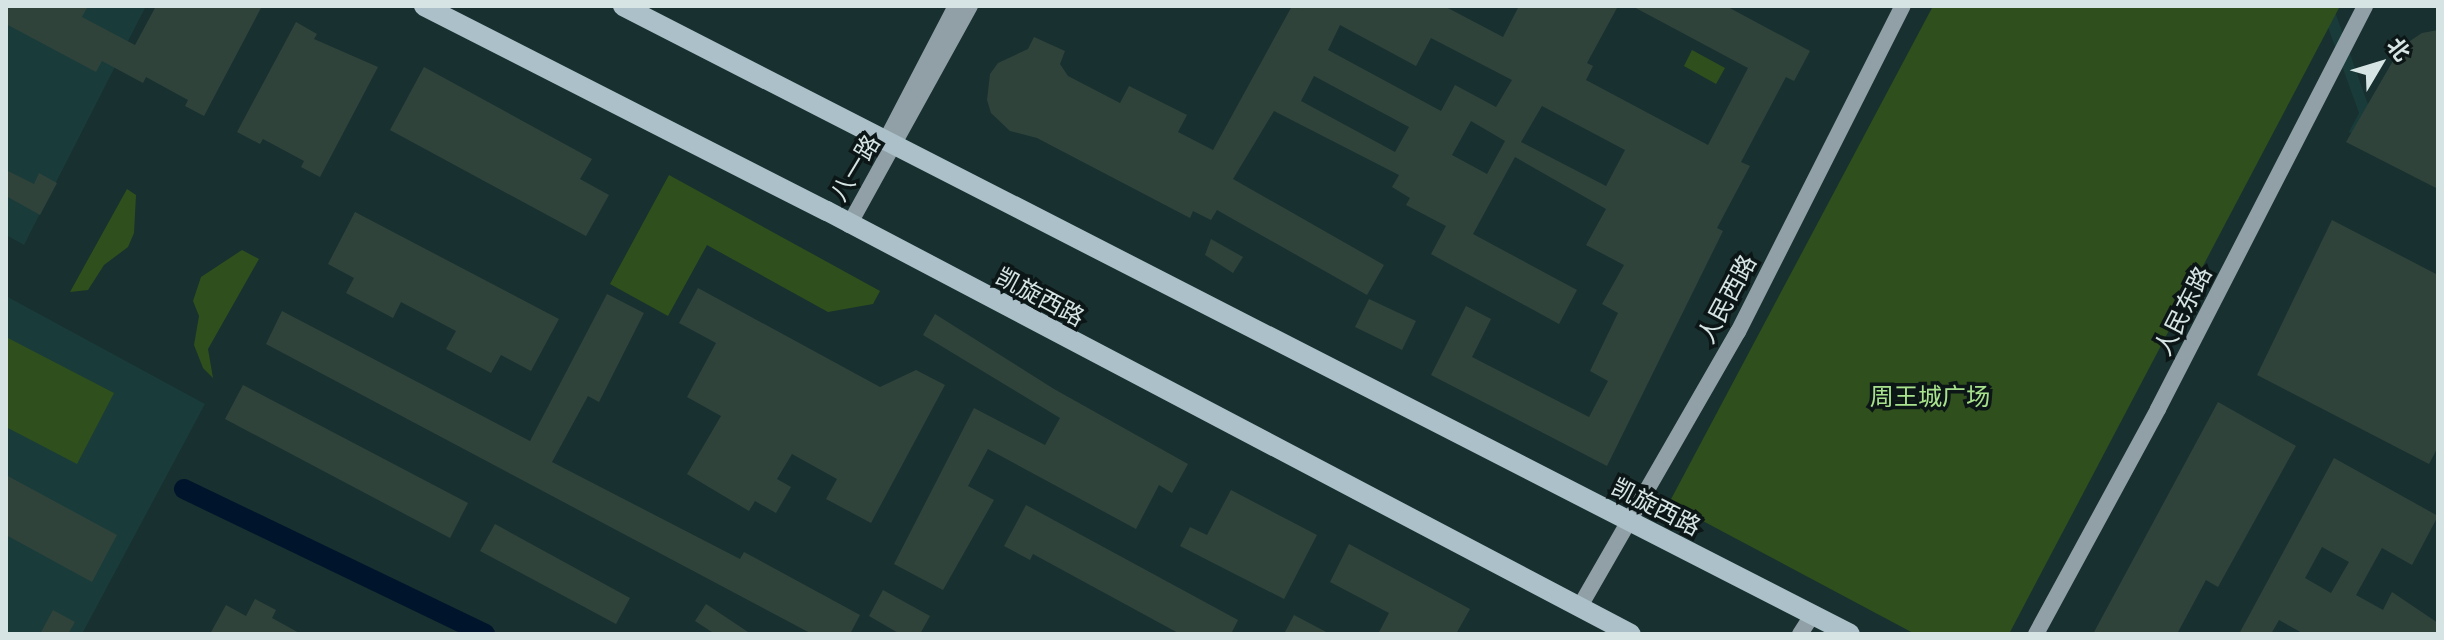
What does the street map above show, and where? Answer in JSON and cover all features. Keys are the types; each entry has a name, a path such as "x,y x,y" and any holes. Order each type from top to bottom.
{"main road":[{"name":"凯旋西路","path":"424,6 1631,634"},
{"name":"凯旋西路","path":"623,6 1850,634"},
{"name":"八一路","path":"849,225 956,6"},
{"name":"八一路","path":"891,143 970,6"},
{"name":"人民西路","path":"1579,608 1738,332 1903,6"},
{"name":"人民东路","path":"2036,634 2158,409 2365,6"},
{"path":"1803,634 1813,614"}],"shaded area":[{"path":"6,6 146,6 24,245 6,235"},
{"path":"2333,6 2371,113 2358,138 2349,132 2359,113 2321,8"},
{"path":"6,296 205,404 82,634 6,634"}],"green space":[{"name":"周王城广场","path":"1933,6 2340,6 2009,634 1915,634 1669,503"},
{"path":"1692,50 1725,68 1716,84 1684,66"},
{"path":"669,175 880,291 873,304 828,312 707,245 668,316 610,284"},
{"path":"127,189 136,195 134,233 128,247 104,265 88,290 70,292"},
{"path":"242,250 259,259 208,349 213,378 203,368 194,345 199,316 193,301 201,277"},
{"path":"6,337 114,393 77,464 6,427"}],"building":[{"path":"6,6 88,6 82,17 135,45 156,6 262,6 204,116 185,106 188,100 146,77 143,83 102,61 96,72 6,24"},
{"path":"1292,6 1444,6 1503,37 1519,6 1618,6 1587,63 1593,66 1586,80 1708,145 1748,68 1632,6 1726,6 1810,51 1794,81 1786,77 1741,162 1750,166 1717,228 1723,231 1607,466 1431,375 1466,306 1491,319 1472,357 1589,417 1608,381 1590,371 1618,313 1602,304 1624,265 1586,245 1606,209 1515,157 1473,234 1577,290 1559,324 1431,254 1446,226 1406,205 1410,198 1392,187 1399,175 1274,111 1233,179 1384,265 1367,295 1217,210 1211,220 1193,211 1190,218 1037,138 1010,131 991,113 987,100 990,74 998,63 1028,49 1034,37 1065,51 1060,64 1068,76 1120,103 1129,86 1187,115 1178,132 1213,150","holes":["1340,25 1416,66 1431,38 1512,80 1496,107 1455,85 1441,111 1328,50","1314,76 1409,127 1395,152 1301,101","1542,106 1625,150 1606,186 1521,142","1471,121 1505,141 1487,174 1452,155"]},
{"path":"296,22 317,34 314,39 378,67 320,177 301,167 304,161 263,139 260,144 237,132"},
{"path":"2438,30 2438,189 2346,142 2401,47 2422,33"},
{"path":"424,67 592,159 580,179 609,195 586,236 390,130"},
{"path":"6,170 34,184 39,173 57,183 40,215 6,196"},
{"path":"355,212 559,319 531,371 501,355 491,373 446,349 456,331 401,302 393,318 346,293 354,278 328,264"},
{"path":"2332,220 2438,275 2438,447 2429,464 2257,375"},
{"path":"1211,239 1243,257 1233,273 1205,255"},
{"path":"698,288 880,387 916,370 945,385 871,523 826,499 837,479 792,454 777,479 791,487 776,513 755,501 749,511 687,474 721,416 687,397 716,343 679,323"},
{"path":"607,294 644,313 599,402 588,396 552,462 740,559 744,552 860,615 850,634 812,634 266,344 282,311 530,441"},
{"path":"1369,299 1416,321 1402,350 1355,327"},
{"path":"935,314 1054,389 1188,464 1172,493 1159,485 1136,529 988,449 968,486 994,500 943,590 894,564 974,408 1045,445 1060,418 923,335"},
{"path":"243,385 468,503 450,538 225,419"},
{"path":"2218,402 2296,446 2218,587 2206,580 2177,634 2093,634"},
{"path":"2334,458 2438,516 2412,565 2382,548 2356,595 2383,610 2392,592 2438,623 2438,634 2304,634 2279,620 2271,634 2239,634","holes":["2322,547 2349,562 2331,593 2305,578"]},
{"path":"6,475 117,535 92,582 6,535"},
{"path":"1231,490 1317,535 1284,599 1180,546 1190,527 1207,535"},
{"path":"1026,505 1238,620 1231,634 1180,634 1033,554 1030,560 1004,546"},
{"path":"495,524 630,598 616,624 480,551"},
{"path":"1349,544 1470,609 1456,634 1378,634 1389,613 1330,582"},
{"path":"883,590 930,616 920,634 900,634 869,616"},
{"path":"255,599 276,610 272,618 301,634 210,634 226,605 246,616"},
{"path":"706,604 751,634 715,634 695,621"},
{"path":"53,610 75,622 68,634 40,634"},
{"path":"1294,615 1330,634 1284,634"}],"waterway":[{"path":"184,489 485,634"}]}
